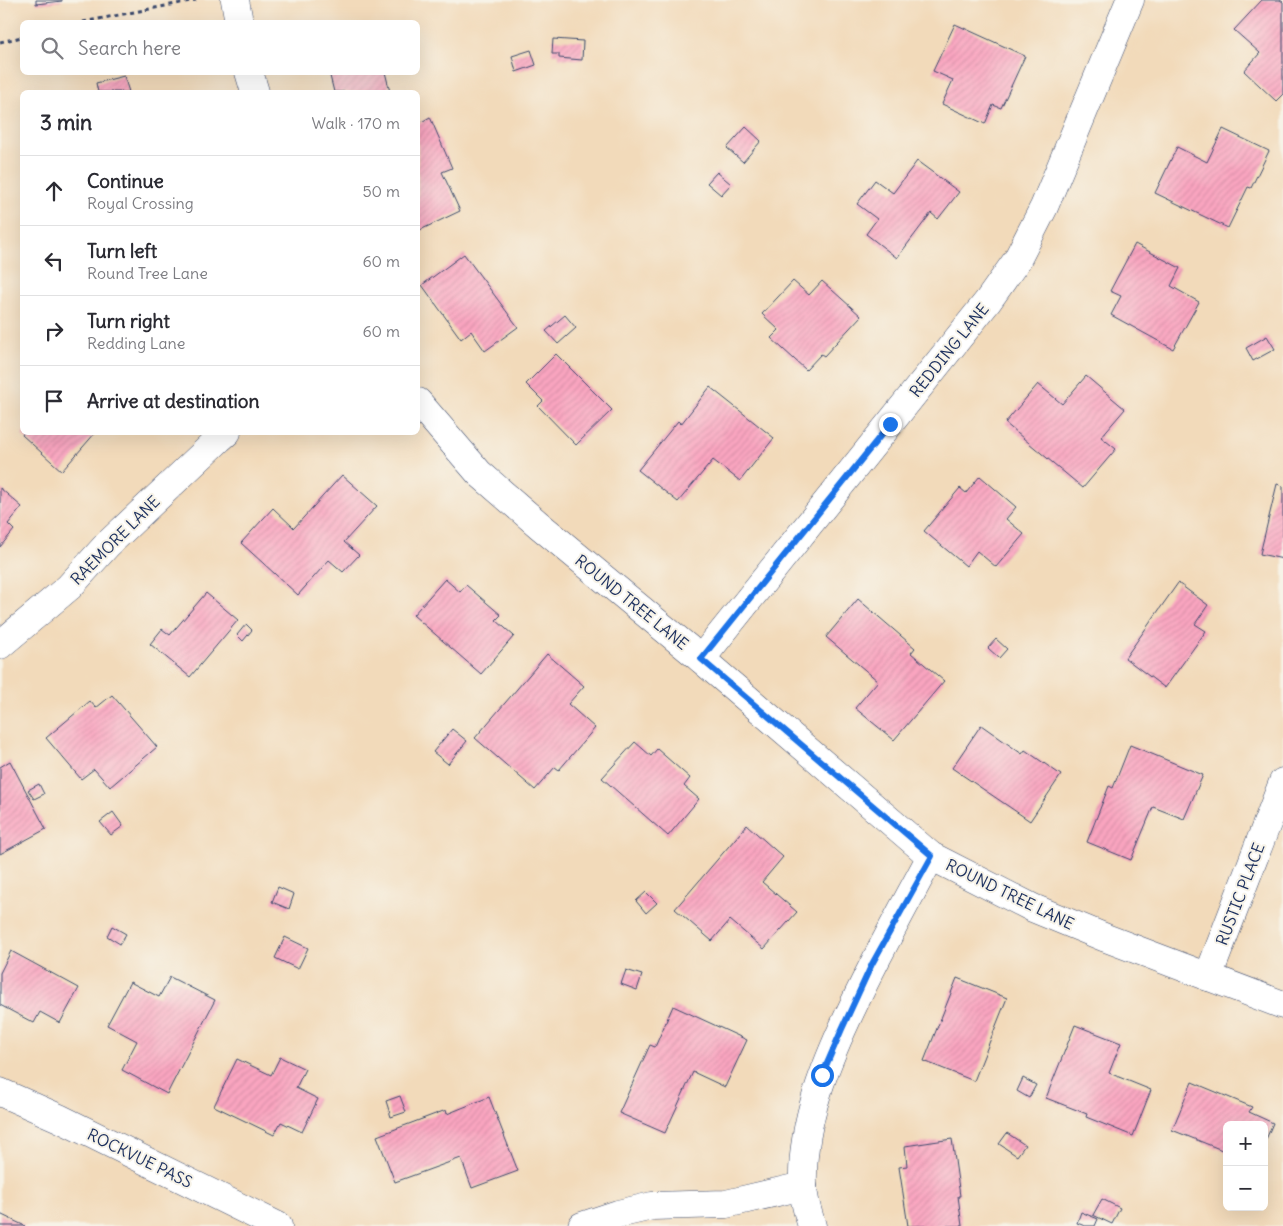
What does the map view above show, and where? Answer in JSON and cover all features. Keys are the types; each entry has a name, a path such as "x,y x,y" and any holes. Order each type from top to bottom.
{"street":[{"path":"235,0 239,20"},
{"name":"REDDING LANE","path":"701,659 982,309 1017,260 1044,207 1130,0"},
{"path":"250,75 254,90"},
{"name":"ROUND TREE LANE","path":"420,404 479,473 539,526 701,659 932,856 1033,908 1106,938 1283,1005"},
{"name":"RAEMORE LANE","path":"0,645 69,587 107,545 224,435"},
{"name":"RUSTIC PLACE","path":"1208,977 1283,782"},
{"path":"812,1226 803,1186 807,1134 822,1075 872,964 932,856"},
{"name":"ROCKVUE PASS","path":"0,1092 59,1118 278,1226"},
{"path":"582,1226 618,1214 652,1206 726,1204 803,1186"}],"path":[{"path":"93,20 196,0"},
{"path":"0,42 20,37"}],"building":[{"path":"36,0 62,0 62,1 36,4"},
{"path":"1262,0 1280,0 1283,2 1283,94 1276,101 1244,71 1260,53 1234,30"},
{"path":"955,24 1025,56 1001,108 993,105 985,124 942,104 953,80 933,71"},
{"path":"553,39 583,41 582,60 559,58 559,54 552,54"},
{"path":"531,50 536,65 516,72 512,56"},
{"path":"330,75 386,75 390,90 334,90"},
{"path":"124,76 128,90 98,90 96,83"},
{"path":"430,117 452,168 442,172 460,211 420,230 420,123"},
{"path":"746,127 761,141 743,162 727,148"},
{"path":"1223,129 1269,151 1251,188 1248,187 1228,228 1155,193 1177,147 1207,162"},
{"path":"917,161 959,192 938,219 931,213 897,258 866,234 877,219 857,204 875,180 893,193"},
{"path":"717,172 731,184 721,195 707,183"},
{"path":"1135,244 1180,268 1171,286 1199,302 1173,349 1111,315 1121,296 1110,291"},
{"path":"464,254 518,327 485,351 471,331 461,339 422,285"},
{"path":"793,281 809,295 822,281 861,316 824,356 821,354 806,370 771,338 779,330 762,314"},
{"path":"565,315 576,328 558,344 546,331"},
{"path":"1267,336 1275,349 1253,361 1246,348"},
{"path":"556,354 612,410 576,445 538,406 543,401 526,384"},
{"path":"1086,376 1125,409 1101,437 1116,449 1083,488 1005,423 1038,384 1062,404"},
{"path":"710,387 774,438 740,481 713,460 678,502 638,470 678,421 681,424"},
{"path":"22,435 93,435 62,471"},
{"path":"342,475 377,506 344,542 359,555 343,572 329,560 298,595 241,543 273,508 294,528"},
{"path":"980,476 1016,507 1006,519 1024,534 996,567 977,551 966,566 924,531 960,488 966,493"},
{"path":"1277,484 1283,486 1283,559 1260,554"},
{"path":"0,488 22,507 8,524 14,530 0,547"},
{"path":"445,579 460,592 466,585 501,615 496,620 514,636 481,674 413,615"},
{"path":"1178,583 1208,605 1195,624 1206,631 1165,688 1125,658"},
{"path":"206,593 238,620 190,677 150,644 162,629 170,635"},
{"path":"858,599 915,648 911,653 944,681 894,740 855,708 878,681 826,637"},
{"path":"246,624 252,630 243,641 237,635"},
{"path":"996,639 1007,649 999,658 988,648"},
{"path":"547,654 584,686 568,704 595,728 559,770 555,767 535,790 475,738"},
{"path":"112,695 157,747 110,787 94,769 81,779 46,738 90,701 96,708"},
{"path":"981,725 1022,754 1025,750 1061,775 1030,821 952,768"},
{"path":"452,729 467,741 448,764 433,752"},
{"path":"635,742 651,756 657,749 690,778 684,786 699,799 668,836 602,778"},
{"path":"1130,745 1203,775 1184,819 1153,807 1131,860 1087,842 1109,786 1113,788"},
{"path":"10,761 46,829 0,854 0,767"},
{"path":"39,784 44,794 34,799 28,790"},
{"path":"113,812 123,826 111,835 100,822"},
{"path":"747,825 783,857 762,882 797,912 764,949 730,920 712,941 675,909"},
{"path":"278,887 294,894 289,909 272,902"},
{"path":"646,892 657,903 646,913 636,901"},
{"path":"112,926 126,934 120,944 107,936"},
{"path":"285,937 308,948 298,969 275,958"},
{"path":"11,951 79,988 60,1023 40,1012 34,1023 0,1005 0,973"},
{"path":"626,970 642,975 637,990 621,984"},
{"path":"170,977 215,1000 167,1094 122,1070 137,1041 107,1025 130,982 159,997"},
{"path":"957,978 1007,998 974,1081 924,1061"},
{"path":"673,1006 747,1040 725,1087 693,1072 665,1133 619,1113 650,1045 655,1047"},
{"path":"1075,1025 1121,1043 1109,1073 1151,1090 1133,1136 1086,1117 1087,1114 1046,1098"},
{"path":"280,1057 305,1069 296,1088 318,1099 302,1132 281,1122 274,1135 214,1106 237,1059 271,1075"},
{"path":"1023,1078 1036,1085 1029,1098 1017,1091"},
{"path":"1192,1082 1252,1107 1249,1112 1273,1123 1268,1135 1268,1121 1223,1121 1223,1150 1172,1130"},
{"path":"400,1096 406,1112 391,1117 386,1101"},
{"path":"489,1097 518,1171 472,1188 461,1158 395,1182 377,1136 446,1110 447,1114"},
{"path":"1007,1133 1025,1145 1017,1156 999,1144"},
{"path":"952,1139 962,1226 908,1226 899,1167 907,1166 905,1146"},
{"path":"1102,1199 1120,1208 1112,1224 1093,1215"},
{"path":"1081,1212 1098,1219 1095,1226 1085,1226 1077,1223"},
{"path":"0,1214 25,1226 0,1226"}],"route":[{"path":"822,1075 872,964 932,856 701,659 890,424"}]}
